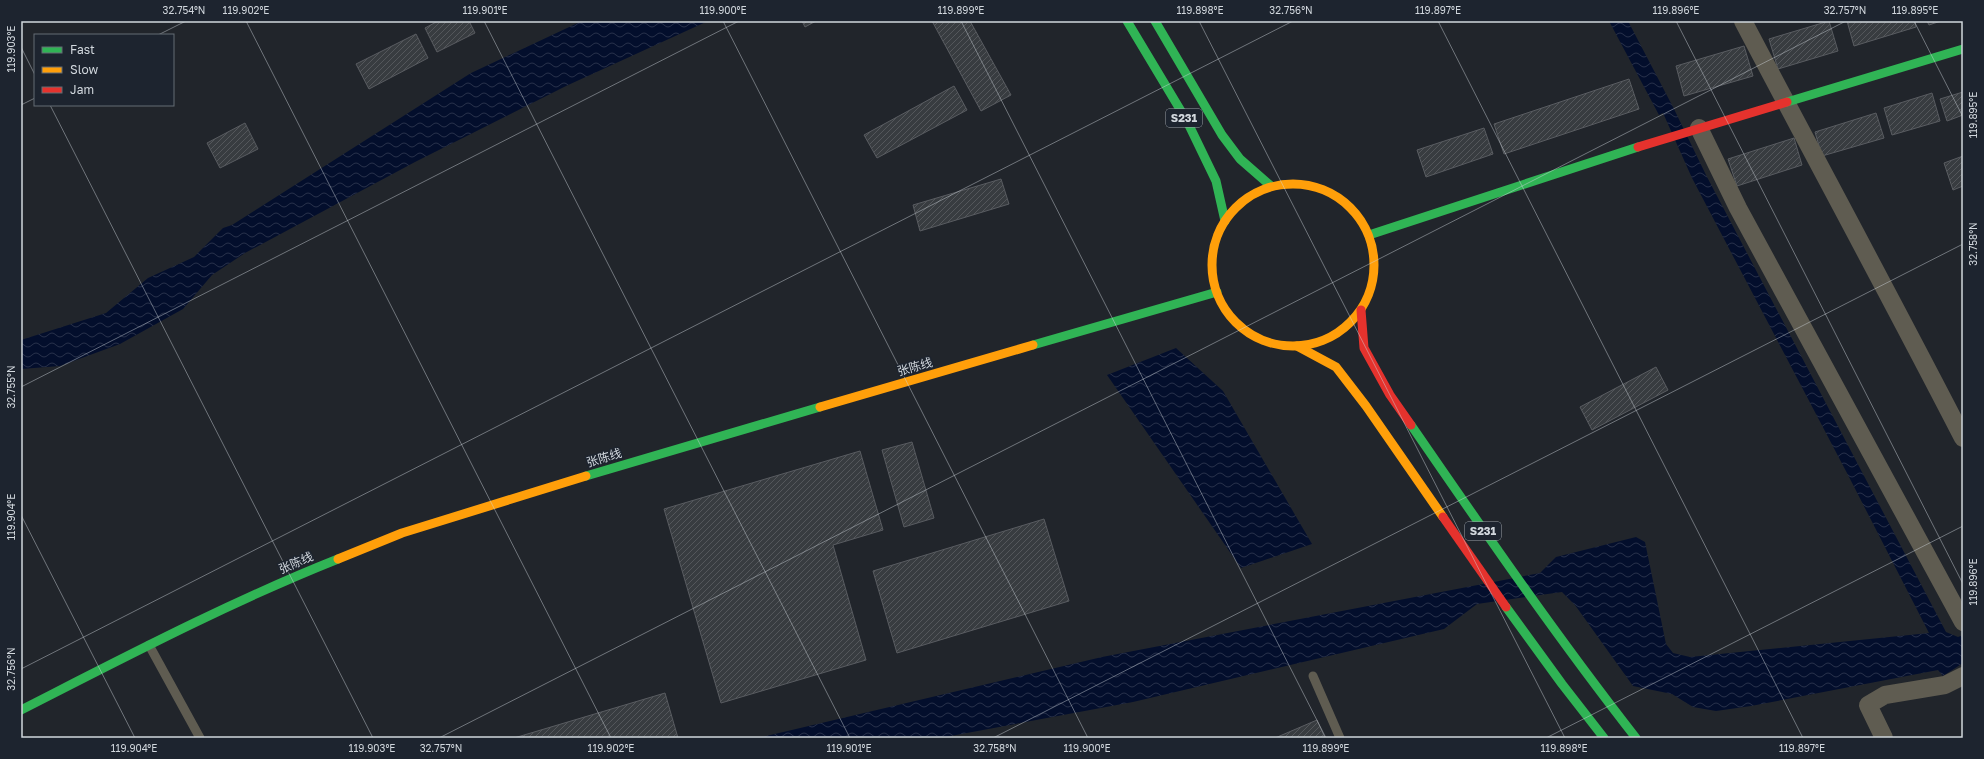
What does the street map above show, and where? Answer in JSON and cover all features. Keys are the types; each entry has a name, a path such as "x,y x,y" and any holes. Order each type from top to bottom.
{"main road":[{"name":"S231","path":"1127,21 1187,121 1216,181 1225,221"},
{"name":"S231","path":"1154,21 1222,135 1240,159 1271,186"},
{"path":"1369,235 1699,128 1963,49"},
{"path":"1299,183 1327,190 1345,201 1359,216 1369,235 1374,252 1374,277 1361,310 1342,330 1318,342 1297,346 1278,345 1258,339 1238,326 1221,303 1212,277 1212,253 1218,231 1230,213 1247,197 1271,186 1299,183"},
{"name":"张陈线","path":"21,710 148,645 297,575 402,533 657,454 1217,292"},
{"name":"S231","path":"1361,310 1364,348 1390,395 1503,559 1582,669 1636,738"},
{"name":"S231","path":"1297,346 1336,367 1562,684 1604,738"}],"street":[{"path":"1743,21 1785,103 1862,242 1963,438"},
{"path":"1699,128 1738,208 1963,622"},
{"path":"1884,738 1868,705 1885,695 1945,685 1963,676"}],"lane":[{"path":"148,645 200,738"},
{"path":"1313,676 1340,738"}],"water":[{"path":"582,21 708,21 566,86 415,162 245,253 212,275 183,309 120,344 60,366 21,369 21,340 106,313 148,278 194,257 223,228 232,225 471,73"},
{"path":"1609,21 1628,21 1674,109 1706,175 1946,632 1958,637 1963,635 1963,663 1943,676 1938,670 1751,706 1716,711 1693,707 1672,694 1633,686 1575,605 1562,592 1477,604 1444,629 1133,702 940,738 758,738 1102,657 1540,573 1556,557 1636,537 1645,542 1666,644 1673,653 1690,657 1929,633 1692,178 1663,113 1659,115"},
{"path":"1176,348 1223,391 1312,544 1241,568 1107,375"}],"building":[{"path":"438,21 469,21 475,33 437,52 425,28"},
{"path":"802,21 816,21 805,27"},
{"path":"932,21 970,21 1011,95 981,111"},
{"path":"1829,21 1838,51 1778,69 1769,39"},
{"path":"1847,21 1915,21 1916,27 1854,46"},
{"path":"1927,21 1941,21 1929,25"},
{"path":"416,34 428,58 369,89 356,64"},
{"path":"1744,46 1753,76 1684,96 1676,66"},
{"path":"1629,79 1639,109 1504,154 1494,124"},
{"path":"954,86 967,110 877,158 864,135"},
{"path":"1963,92 1963,115 1947,121 1940,99"},
{"path":"1932,93 1940,121 1892,135 1884,108"},
{"path":"1876,113 1884,138 1822,156 1815,132"},
{"path":"245,123 258,149 220,168 207,143"},
{"path":"1484,128 1493,154 1426,177 1417,150"},
{"path":"1794,138 1802,165 1737,186 1728,159"},
{"path":"1963,156 1963,186 1953,190 1944,163"},
{"path":"1001,179 1009,204 920,231 913,205"},
{"path":"1656,367 1668,390 1592,430 1580,407"},
{"path":"912,442 934,518 904,527 882,450"},
{"path":"860,451 883,530 833,545 866,660 721,703 664,509"},
{"path":"1044,519 1069,601 897,653 873,571"},
{"path":"665,693 678,738 514,738"},
{"path":"1317,720 1325,738 1275,738"}],"traffic: fast":[{"path":"1127,21 1187,121 1216,181 1225,221"},
{"path":"1155,21 1222,135 1240,159 1271,186"},
{"path":"1787,102 1963,49"},
{"path":"1369,235 1638,147"},
{"path":"1033,345 1217,292"},
{"path":"586,476 820,407"},
{"path":"1411,425 1549,623 1636,738"},
{"path":"21,710 218,612 258,593 338,559"},
{"path":"1506,607 1562,684 1604,738"}],"traffic: slow":[{"path":"1285,184 1301,184 1324,190 1344,202 1356,214 1371,241 1374,265 1373,281 1368,296 1356,316 1344,328 1317,343 1301,346 1285,346 1262,340 1242,328 1230,316 1215,289 1212,273 1212,257 1218,234 1230,214 1242,202 1269,187 1285,184"},
{"path":"820,407 1033,345"},
{"path":"1297,346 1336,367 1366,406 1443,517"},
{"path":"338,559 402,533 586,476"}],"traffic: jam":[{"path":"1638,147 1787,102"},
{"path":"1361,310 1364,348 1390,395 1411,425"},
{"path":"1443,517 1506,607"}]}
